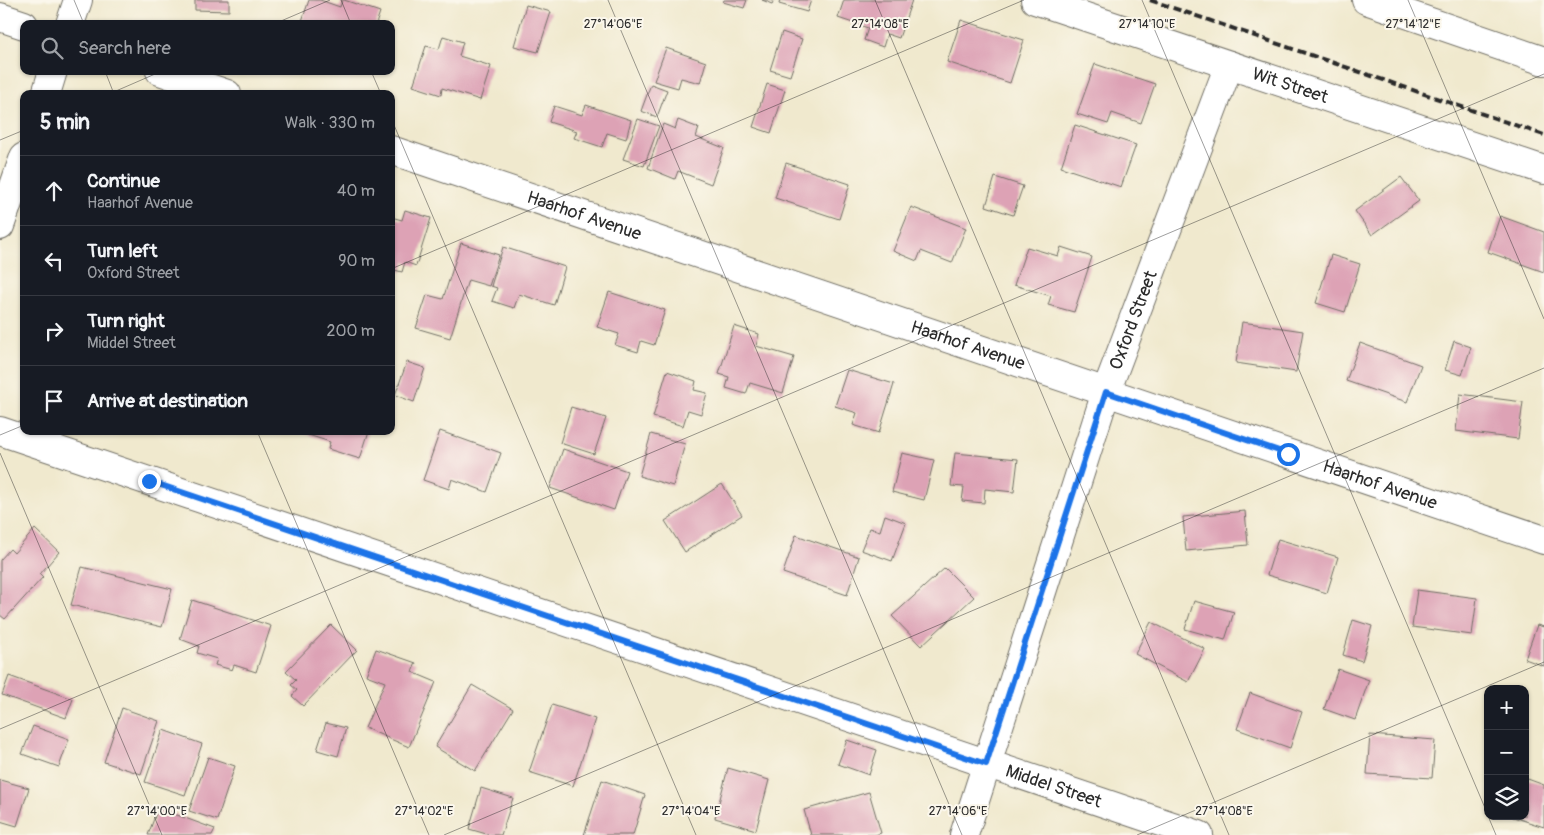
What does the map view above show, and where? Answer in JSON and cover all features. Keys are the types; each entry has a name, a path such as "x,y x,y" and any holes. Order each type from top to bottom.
{"street":[{"path":"71,20 78,0"},
{"name":"Wit Street","path":"1035,0 1544,170"},
{"path":"1366,0 1544,61"},
{"path":"0,17 20,24"},
{"name":"Oxford Street","path":"964,835 1106,392 1229,65"},
{"path":"47,90 52,75"},
{"path":"172,75 215,90"},
{"name":"Haarhof Avenue","path":"395,151 1544,540"},
{"path":"0,226 20,168"},
{"name":"Middel Street","path":"0,431 1198,835"}],"building":[{"path":"195,0 229,0 229,11 195,10"},
{"path":"309,0 320,0 340,7 342,0 344,0 380,12 377,20 302,20"},
{"path":"724,0 747,0 744,8 723,2"},
{"path":"762,0 774,0 772,4"},
{"path":"780,0 811,0 807,12 779,4"},
{"path":"844,0 912,0 899,38 887,34 883,47 864,40 868,28 838,18"},
{"path":"526,5 551,12 538,52 514,46"},
{"path":"961,20 1024,40 1010,83 947,62"},
{"path":"782,32 802,39 790,76 770,70"},
{"path":"443,36 463,42 459,56 491,66 480,100 442,88 441,95 413,86 426,46 439,49"},
{"path":"666,48 706,62 700,83 681,78 678,88 654,81"},
{"path":"1095,64 1155,84 1141,123 1112,113 1108,124 1077,114"},
{"path":"651,84 667,90 657,117 641,111"},
{"path":"767,84 785,90 771,133 753,127"},
{"path":"586,105 631,120 626,139 607,133 602,147 574,138 577,131 549,122 554,106 582,115"},
{"path":"638,119 659,126 644,166 623,159"},
{"path":"678,120 699,128 696,137 724,148 711,184 678,171 675,179 648,168 663,124 675,129"},
{"path":"1075,125 1136,145 1121,187 1061,167"},
{"path":"786,163 850,184 839,219 775,198"},
{"path":"995,177 1023,186 1013,215 986,206"},
{"path":"1401,177 1419,201 1372,235 1355,211"},
{"path":"911,207 966,228 952,263 921,251 917,261 893,251"},
{"path":"405,210 431,218 416,266 405,262 402,272 395,270 395,218 402,220"},
{"path":"1500,216 1544,232 1544,272 1488,252"},
{"path":"461,243 499,255 489,286 468,280 450,338 416,328 427,295 443,299"},
{"path":"503,247 565,267 554,305 519,294 514,308 492,301 497,288 491,286"},
{"path":"1027,247 1058,256 1061,247 1092,257 1074,312 1048,305 1051,296 1014,285"},
{"path":"1331,255 1360,264 1345,312 1316,303"},
{"path":"609,292 665,310 654,345 641,341 638,352 615,345 619,334 597,327"},
{"path":"1242,322 1303,331 1296,372 1236,363"},
{"path":"734,326 759,334 756,346 794,357 783,393 750,383 746,394 726,388 729,377 719,374"},
{"path":"1454,341 1471,347 1462,375 1445,370"},
{"path":"1360,343 1421,365 1407,402 1346,381"},
{"path":"407,362 425,368 414,402 395,395"},
{"path":"847,370 894,384 879,433 853,425 857,413 835,406"},
{"path":"667,371 696,381 694,390 707,393 701,414 688,410 683,426 653,417"},
{"path":"1460,394 1523,402 1518,439 1456,431"},
{"path":"571,407 606,418 594,454 560,443"},
{"path":"440,431 501,453 487,492 452,479 449,489 423,480"},
{"path":"651,434 685,444 673,486 639,476"},
{"path":"308,435 368,435 360,459 328,449 330,442"},
{"path":"563,449 627,471 614,510 550,488"},
{"path":"902,453 934,460 924,500 892,492"},
{"path":"955,453 1018,459 1014,492 985,489 984,503 962,501 964,487 951,486"},
{"path":"722,484 742,515 685,552 665,521"},
{"path":"1245,511 1248,545 1186,551 1183,517"},
{"path":"885,515 906,523 892,561 861,550 870,528 880,531"},
{"path":"35,529 59,552 40,574 43,577 5,619 0,615 0,560 10,549 14,553"},
{"path":"796,535 859,557 847,595 783,573"},
{"path":"1278,539 1338,557 1327,593 1267,575"},
{"path":"82,567 172,589 162,627 71,605"},
{"path":"945,568 974,597 921,646 892,616"},
{"path":"1417,590 1477,598 1472,635 1412,627"},
{"path":"192,600 271,626 256,672 234,665 232,670 215,665 217,659 197,653 199,646 180,639"},
{"path":"1194,601 1234,612 1225,640 1185,629"},
{"path":"1353,620 1372,626 1362,661 1343,655"},
{"path":"1151,622 1205,649 1188,682 1135,654"},
{"path":"331,625 357,650 303,706 292,696 297,690 291,685 296,680 286,671"},
{"path":"1537,625 1544,627 1544,666 1525,659"},
{"path":"376,649 416,663 412,672 436,682 409,747 365,728 385,682 366,675"},
{"path":"1338,669 1369,680 1355,720 1324,709"},
{"path":"9,676 73,699 66,718 2,695"},
{"path":"472,685 513,709 475,771 435,747"},
{"path":"1250,693 1302,712 1290,748 1237,729"},
{"path":"552,705 595,719 573,786 529,772"},
{"path":"122,708 159,721 141,774 104,762"},
{"path":"326,723 346,728 338,756 317,750"},
{"path":"33,726 69,739 59,767 22,754"},
{"path":"163,730 202,744 185,795 145,782"},
{"path":"1370,735 1435,740 1432,778 1367,774"},
{"path":"847,740 877,750 869,775 838,764"},
{"path":"208,757 235,766 217,820 189,811"},
{"path":"728,768 769,780 756,830 715,818"},
{"path":"1529,779 1544,785 1544,827 1522,820 1529,820"},
{"path":"0,780 29,788 17,826 0,821"},
{"path":"602,780 645,795 633,835 584,835"},
{"path":"481,788 513,798 501,835 490,835 469,829"},
{"path":"869,792 881,833 875,835 811,835 804,810"},
{"path":"158,808 215,829 212,835 148,835"}],"railway":[{"path":"1150,0 1544,135"}],"route":[{"path":"149,481 986,764 1106,392 1288,454"}]}
